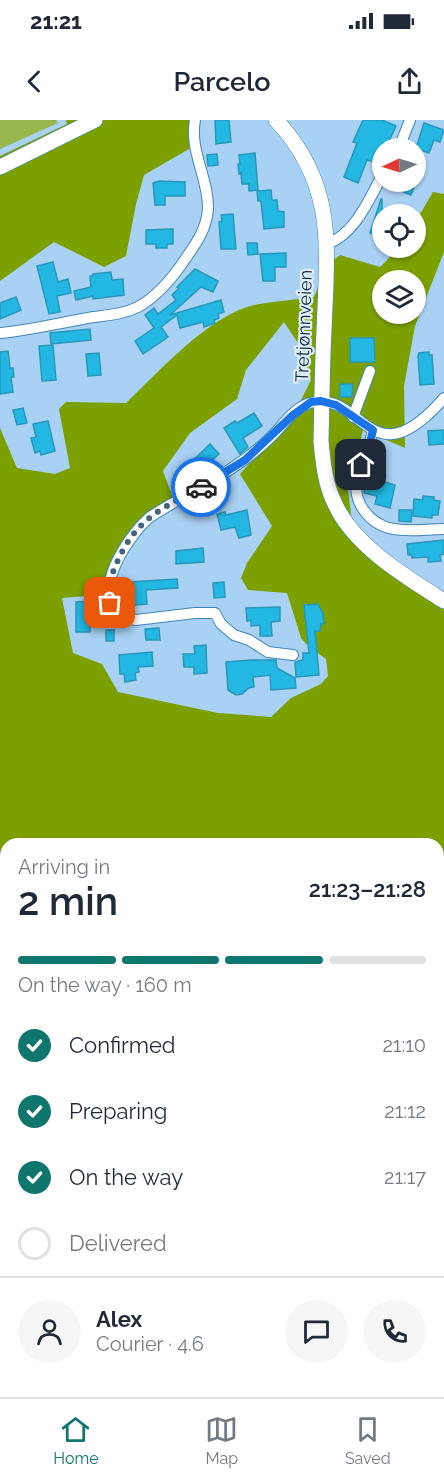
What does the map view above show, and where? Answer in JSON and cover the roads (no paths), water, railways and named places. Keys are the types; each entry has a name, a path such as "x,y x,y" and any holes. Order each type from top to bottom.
{"street":[{"path":"0,167 95,120"},
{"path":"0,333 115,315 137,307 157,293 180,267 202,236 207,216 205,186 194,139 195,120"},
{"name":"Tretjønnveien","path":"276,120 302,152 317,184 324,210 327,244 321,401 322,450 325,475 335,504 342,518 375,552 400,572 444,601"},
{"path":"403,138 410,120"},
{"path":"327,244 348,231 372,192"},
{"path":"353,417 370,370"},
{"path":"293,655 268,652 249,640 234,635 221,624 215,613 126,619 115,612 110,603 109,585 122,552 138,527 161,510 234,469 305,404 321,401 336,405 373,430 386,434 409,430 444,398"},
{"path":"373,430 356,484 357,496 362,509 376,523 388,529 444,530"}]}
